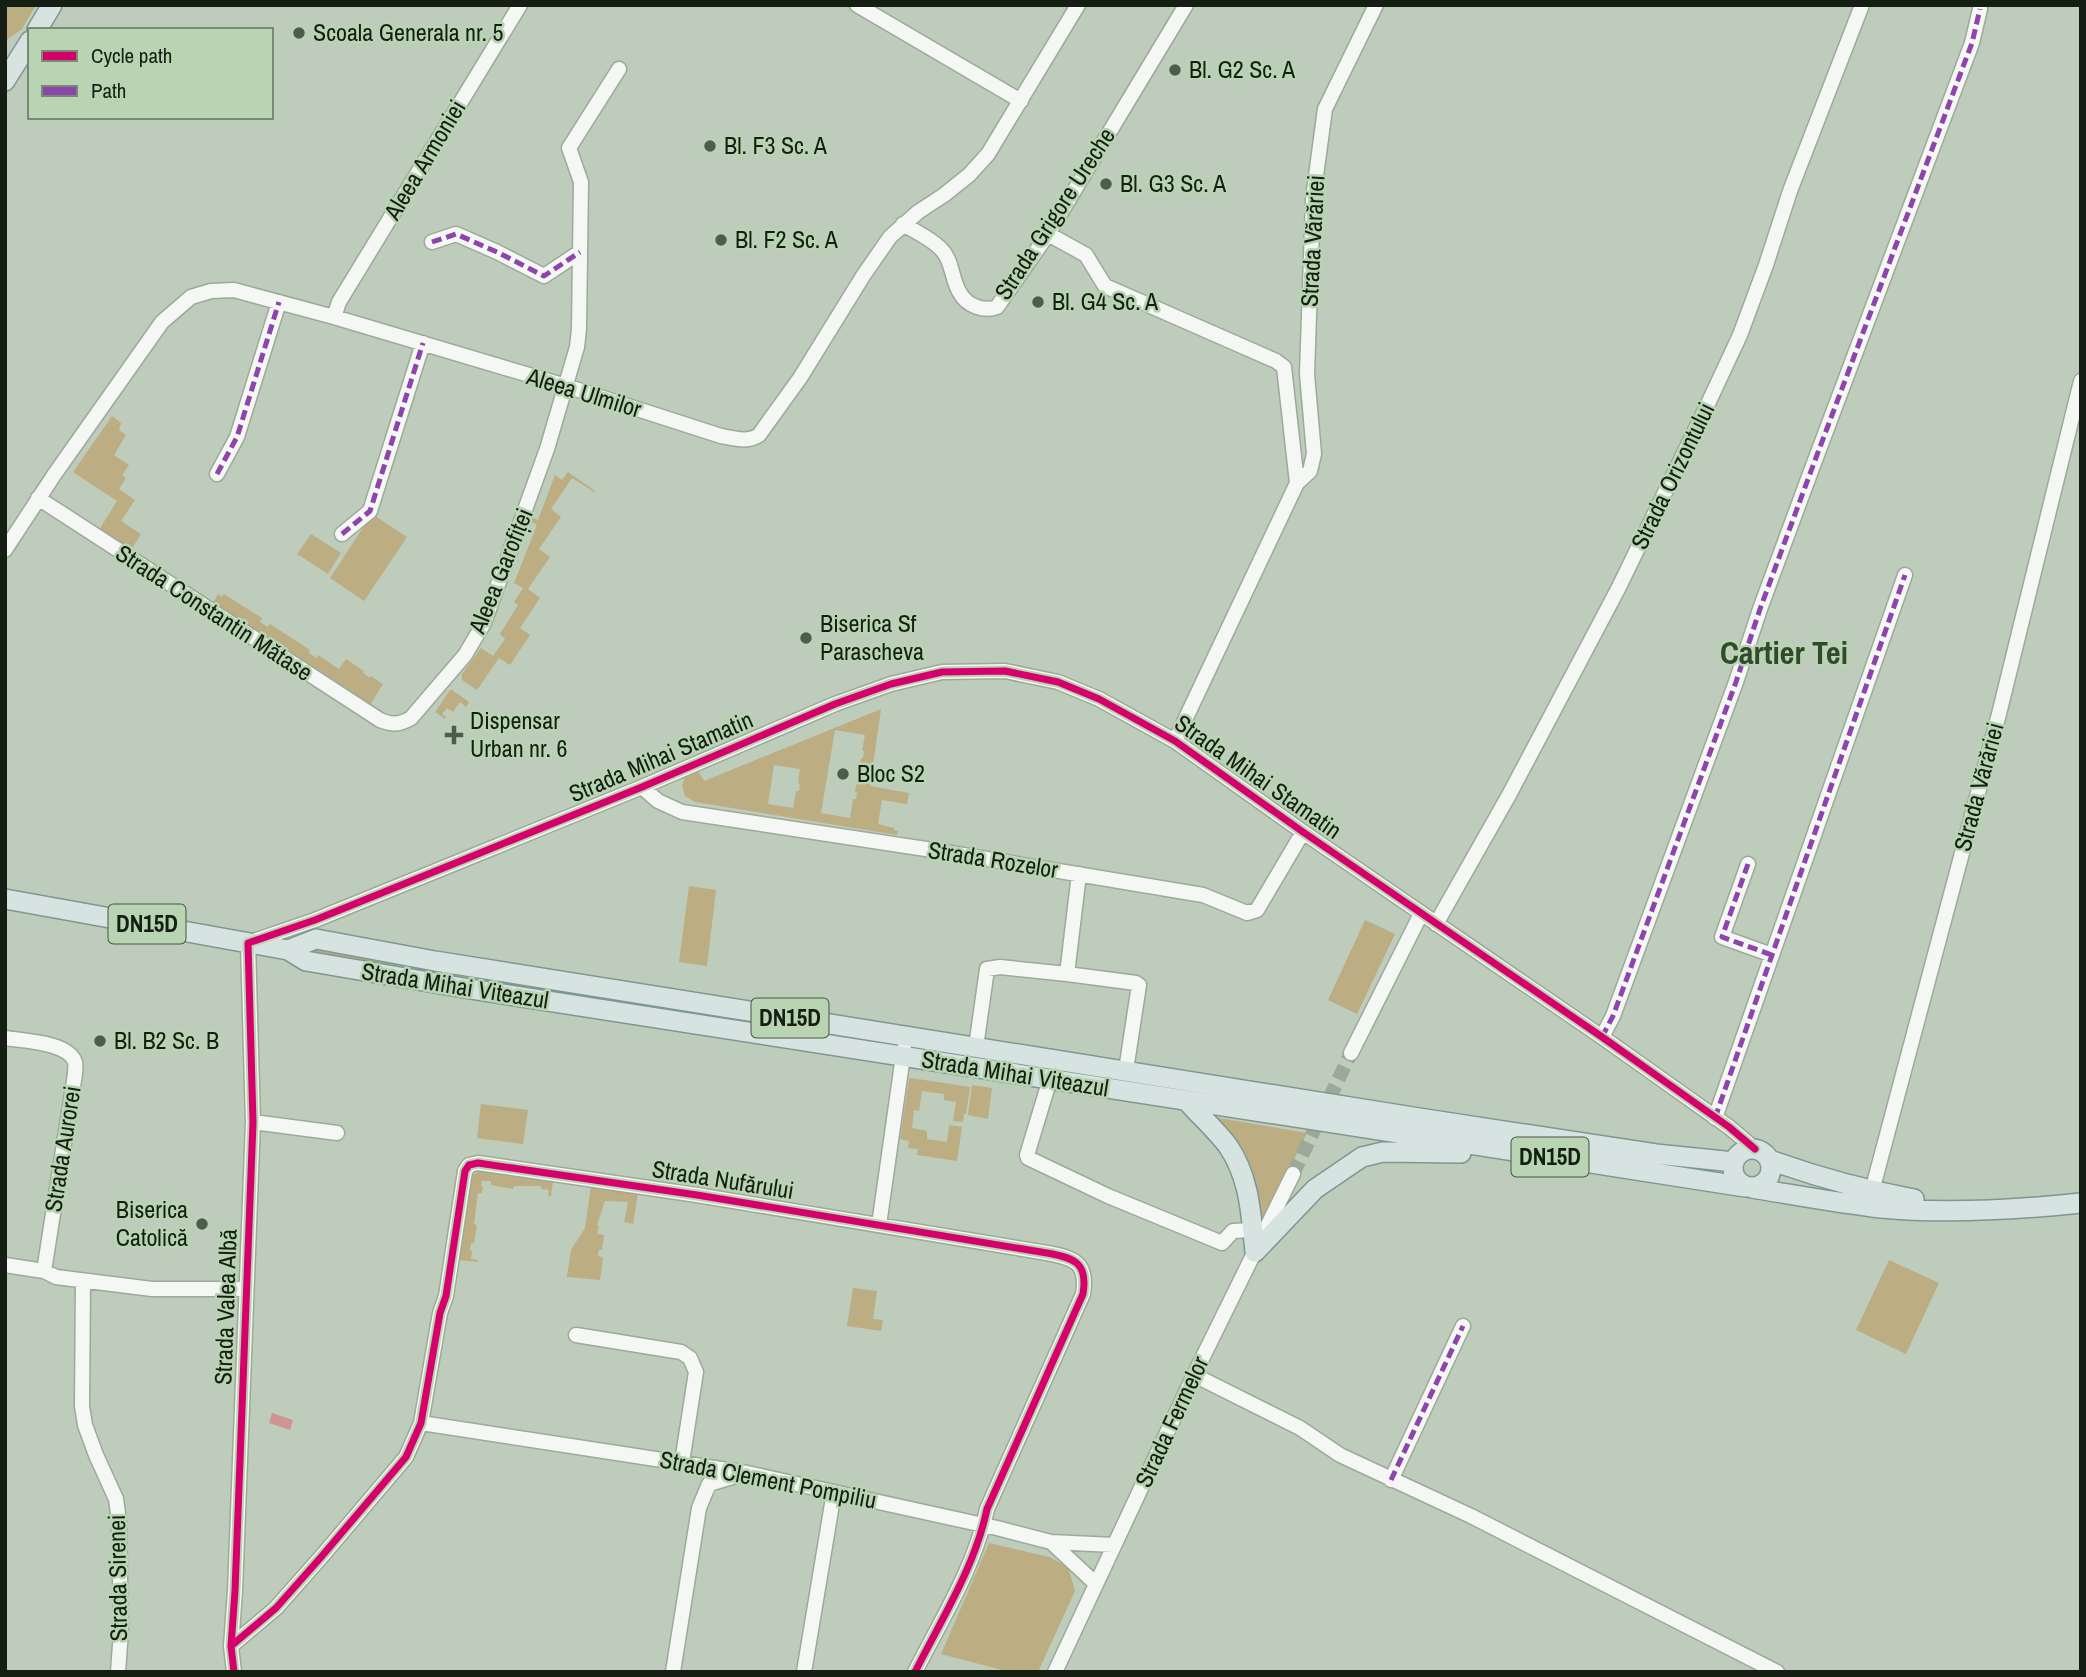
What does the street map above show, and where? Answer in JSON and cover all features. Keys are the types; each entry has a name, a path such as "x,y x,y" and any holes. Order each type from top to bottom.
{"main road":[{"path":"38,28 52,5"},
{"path":"5,81 28,44"},
{"name":"Strada Mihai Viteazul","path":"5,899 288,950 306,961 320,964 1878,1207 1912,1210 1970,1209 2048,1207 2081,1203"},
{"path":"288,950 315,930"},
{"name":"Strada Mihai Viteazul","path":"315,930 435,961 1446,1122 1657,1154 1734,1162"},
{"path":"1099,1087 1102,1066"},
{"path":"1187,1101 1216,1132 1234,1157 1248,1192 1255,1252"},
{"path":"1744,1150 1763,1154 1772,1171 1763,1185 1749,1187 1735,1177 1734,1162 1744,1150"},
{"path":"1255,1252 1315,1189 1362,1157 1383,1152 1519,1152"},
{"name":"Strada Mihai Viteazul","path":"1763,1154 1818,1177 1872,1191 1970,1209"}],"street":[{"name":"Aleea Armoniei","path":"334,317 339,302 520,5"},
{"path":"857,5 1021,101"},
{"name":"Aleea Ulmilor","path":"5,550 38,498 162,322 191,298 201,293 223,289 423,343 721,436 746,441 753,439 759,435 800,378 890,237 969,176 988,154 1078,5"},
{"name":"Strada Grigore Ureche","path":"903,225 941,248 947,257 960,294 978,308 989,310 997,307 1048,234 1186,5"},
{"name":"Strada Vărăriei","path":"1175,741 1297,482 1310,471 1314,454 1307,374 1313,198 1325,109 1376,5"},
{"name":"Strada Orizontului","path":"1436,924 1618,589 1740,335 1790,191 1862,5"},
{"path":"1602,1037 1617,1003 1815,459 1972,43 1980,9"},
{"name":"Aleea Garofiței","path":"391,724 411,718 465,655 484,623 547,449 577,346 579,329 582,182 569,148 619,69"},
{"path":"432,242 456,234 544,276 580,252"},
{"path":"1048,234 1086,256 1105,286 1284,366 1297,482"},
{"path":"217,474 237,437 279,302"},
{"path":"342,534 370,511 423,343"},
{"name":"Strada Vărăriei","path":"1872,1191 1999,713 2081,381"},
{"name":"Strada Constantin Mătase","path":"38,498 380,720 391,724"},
{"path":"1715,1118 1905,575"},
{"name":"Strada Mihai Stamatin","path":"248,943 315,930 835,704 891,684 942,673 1005,671 1058,682 1099,699 1175,741 1602,1037 1763,1154"},
{"name":"Strada Rozelor","path":"642,787 658,801 682,812 1203,895 1247,913 1257,910 1303,832"},
{"path":"1748,864 1722,937 1772,955"},
{"path":"1067,974 1079,874"},
{"path":"1351,1053 1422,914"},
{"name":"Strada Valea Albă","path":"234,1672 231,1646 253,1122 248,943"},
{"path":"976,1047 986,969 1000,967 1136,983 1139,985 1126,1070"},
{"path":"879,1225 905,1037"},
{"name":"Strada Aurorei","path":"5,1038 55,1046 68,1052 75,1062 44,1271"},
{"path":"1049,1079 1028,1158 1108,1196 1222,1243 1233,1231 1253,1230"},
{"path":"253,1122 337,1133"},
{"name":"Strada Nufărului","path":"231,1646 275,1608 405,1457 421,1423 440,1313 446,1296 466,1171 469,1165 478,1163 1068,1256 1080,1265 1085,1282 1083,1294 987,1509 984,1525 966,1569 915,1672"},
{"name":"Strada Fermelor","path":"1055,1672 1194,1376 1293,1174"},
{"path":"5,1265 44,1271 56,1277 152,1289 245,1289"},
{"name":"Strada Sirenei","path":"83,1281 82,1406 85,1425 116,1499 119,1521 121,1631 118,1672"},
{"path":"1391,1480 1463,1326"},
{"path":"576,1335 681,1352 690,1358 695,1372 681,1462"},
{"path":"1194,1376 1300,1428 1340,1455 1471,1516 1777,1672"},
{"name":"Strada Clement Pompiliu","path":"421,1423 747,1473 984,1525 1051,1542 1096,1584"},
{"path":"673,1672 703,1495 709,1484 747,1473"},
{"path":"804,1672 834,1492"},
{"path":"1051,1542 1114,1545"}],"shaded area":[{"path":"5,5 36,5 22,29 5,41"},
{"path":"112,416 121,423 119,430 126,435 114,455 129,465 122,475 126,478 119,489 135,500 121,521 141,534 131,550 99,530 117,501 73,472"},
{"path":"568,472 595,491 572,478 551,509 561,517 539,549 550,557 528,589 540,598 520,628 530,635 510,665 499,658 477,690 462,680 462,674 481,648 493,656 505,639 500,634 518,605 514,602 523,588 514,583 537,525 529,520 530,517 538,520 555,475 562,480"},
{"path":"372,514 407,537 364,601 330,578"},
{"path":"311,534 341,553 328,574 297,554"},
{"path":"218,594 222,597 224,594 262,618 260,622 268,627 270,624 310,650 309,653 316,658 318,655 339,669 346,659 370,678 371,676 383,684 370,705 212,604"},
{"path":"450,690 469,702 466,707 460,702 453,712 447,708 442,714 445,719 435,712"},
{"path":"881,709 870,786 909,793 907,804 882,800 878,824 894,828 898,831 897,835 695,802 685,796 682,786 685,777 699,772 704,781","holes":["835,730 865,735 856,799 853,799 850,818 821,813","774,765 800,769 799,791 796,791 793,808 768,804"]},
{"path":"689,886 716,890 707,966 679,962"},
{"path":"1365,920 1395,934 1357,1014 1328,1000"},
{"path":"303,948 402,964 384,967 302,954"},
{"path":"485,976 628,999 627,1005 485,982"},
{"path":"638,1000 881,1038 880,1044 637,1006"},
{"path":"911,1078 970,1087 963,1122 953,1121 956,1102 944,1100 944,1094 922,1091 919,1111 914,1110 912,1128 927,1131 927,1139 947,1142 949,1125 962,1127 957,1161 917,1155 918,1149 908,1148 909,1141 900,1139"},
{"path":"972,1085 992,1088 988,1119 968,1115"},
{"path":"481,1104 528,1110 523,1144 477,1138"},
{"path":"1213,1117 1307,1133 1265,1219 1258,1217"},
{"path":"479,1171 553,1181 551,1196 548,1196 549,1190 541,1189 541,1186 514,1186 513,1189 491,1185 491,1181 482,1181 482,1193 478,1193 474,1224 477,1225 474,1243 471,1243 470,1250 471,1259 478,1262 458,1260 470,1177"},
{"path":"591,1186 638,1193 633,1224 624,1222 628,1202 605,1201 597,1225 597,1234 604,1235 602,1250 599,1250 598,1256 603,1258 600,1280 567,1277 571,1250 585,1228"},
{"path":"1889,1260 1939,1283 1906,1354 1856,1330"},
{"path":"853,1288 877,1291 873,1319 883,1320 881,1331 847,1326"},
{"path":"272,1413 293,1420 290,1430 269,1423"},
{"path":"989,1543 1049,1557 1068,1567 1075,1591 1038,1672 1010,1672 941,1654"}],"tunnel":[{"path":"1293,1174 1351,1053"}],"marked path":[{"path":"1602,1037 1613,1016 1736,682 1760,609 1972,43 1980,9"},
{"path":"432,242 456,234 544,276 580,252"},
{"path":"217,474 237,437 279,302"},
{"path":"342,534 370,511 423,343"},
{"path":"1715,1118 1905,575"},
{"path":"1748,864 1722,937 1772,955"},
{"path":"1391,1480 1463,1326"}],"cycle path":[{"path":"234,1672 231,1646 253,1122 248,943 315,920 642,787 835,704 891,684 942,672 1005,671 1058,682 1099,699 1175,741 1602,1037 1729,1127 1755,1149"},
{"path":"231,1646 276,1608 406,1457 421,1423 440,1313 446,1296 465,1171 469,1165 478,1163 697,1195 1047,1253 1065,1257 1077,1264 1083,1275 1083,1294 987,1509 982,1531 966,1572 915,1672"}],"place":[{"name":"Scoala Generala nr. 5","path":"299,33"},
{"name":"Bl. G2 Sc. A","path":"1175,70"},
{"name":"Bl. F3 Sc. A","path":"710,146"},
{"name":"Bl. G3 Sc. A","path":"1106,184"},
{"name":"Bl. F2 Sc. A","path":"721,240"},
{"name":"Bl. G4 Sc. A","path":"1038,302"},
{"name":"Biserica Sf Parascheva","path":"806,638"},
{"name":"Dispensar Urban nr. 6","path":"454,735"},
{"name":"Bloc S2","path":"843,774"},
{"name":"Bl. B2 Sc. B","path":"100,1041"},
{"name":"Biserica Catolică","path":"202,1224"}],"district":[{"name":"Cartier Tei","path":"1784,653"}]}
